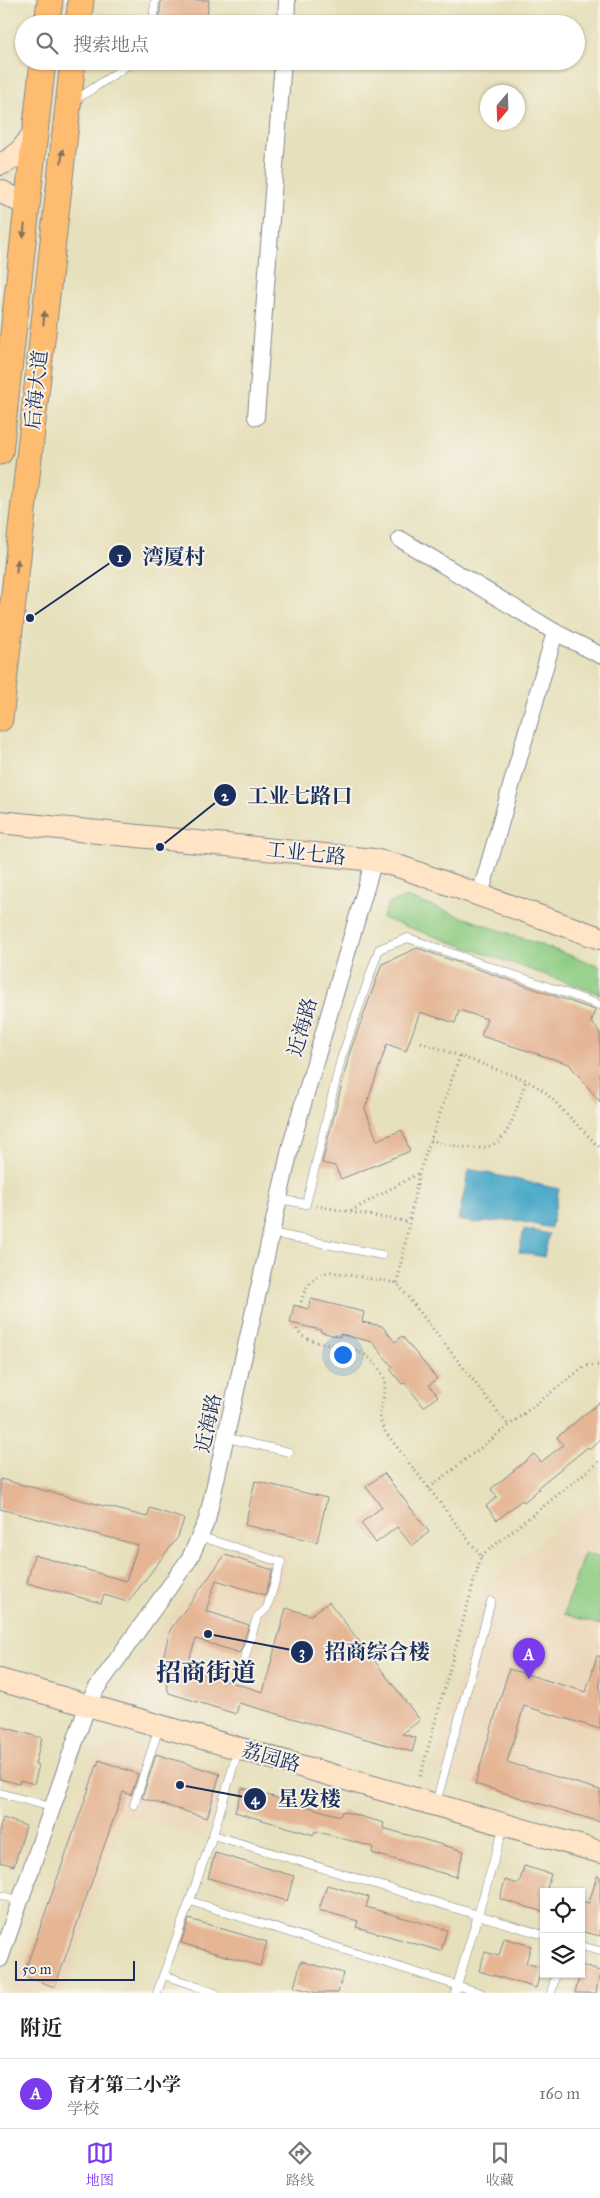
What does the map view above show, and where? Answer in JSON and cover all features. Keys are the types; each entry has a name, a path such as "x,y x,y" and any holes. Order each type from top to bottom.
{"main road":[{"path":"48,15 50,0"},
{"path":"79,15 81,0"},
{"name":"后海大道","path":"0,452 42,70"},
{"name":"后海大道","path":"0,719 72,70"}],"street":[{"path":"287,15 288,0"},
{"path":"256,417 282,70"},
{"path":"0,164 14,157 25,146 35,131"},
{"path":"0,191 27,205"},
{"path":"400,539 555,632 600,655"},
{"path":"480,896 555,632"},
{"name":"工业七路","path":"0,822 374,860 398,866 600,938"},
{"name":"近海路","path":"0,1960 51,1807 88,1704 96,1689 190,1558 201,1537 214,1494 271,1232 304,1096 374,860"},
{"name":"荔园路","path":"0,1680 600,1852"}],"lane":[{"path":"154,15 155,0"},
{"path":"68,105 120,70"},
{"path":"279,1199 306,1204 341,1059 379,949 408,938 600,1005"},
{"path":"271,1232 382,1255"},
{"path":"227,1438 289,1452"},
{"path":"201,1537 281,1562 267,1608 257,1617 242,1667"},
{"path":"435,1805 491,1601"},
{"path":"134,1805 160,1725"},
{"path":"157,1993 213,1836 238,1748"},
{"path":"1,1796 51,1807"},
{"path":"456,1989 504,1824"},
{"path":"213,1836 540,1933"},
{"path":"0,1895 20,1901"},
{"path":"190,1902 456,1989 481,1993"},
{"path":"585,1947 600,1951"},
{"path":"164,1975 215,1993"},
{"path":"551,1993 555,1978"}],"path":[{"path":"421,1042 526,1080 544,1091 600,1148"},
{"path":"397,1284 419,1174 460,1056"},
{"path":"430,1140 476,1150 493,1146 505,1135 515,1115 526,1080"},
{"path":"351,1212 419,1174"},
{"path":"306,1204 409,1222"},
{"path":"300,1307 303,1294 308,1285 321,1274 331,1272 397,1284 509,1426"},
{"path":"296,1324 297,1330 307,1338 356,1349 367,1356 385,1383 380,1416 386,1434 481,1556"},
{"path":"429,1488 585,1366 600,1365"},
{"path":"420,1777 481,1556 600,1461"}],"shaded area":[{"path":"600,1493 600,1821 432,1772 485,1586"},
{"path":"220,1538 290,1554 243,1718 187,1701 148,1697 137,1668 143,1656 216,1552"},
{"path":"112,1744 129,1744 226,1772 204,1839 125,1815 63,1993 10,1993 94,1757 101,1750"}],"green space":[{"path":"406,897 600,966 600,994 382,918 388,904"},
{"path":"584,1553 600,1558 600,1625 564,1614"}],"water":[{"path":"469,1169 559,1189 551,1228 514,1220 474,1223 458,1220"},
{"path":"524,1229 549,1234 544,1257 519,1252"}],"building":[{"path":"161,0 209,0 207,15 160,15"},
{"path":"417,948 595,1010 591,1022 600,1033 600,1102 569,1064 481,1036 487,1019 459,1010 455,1023 420,1012 406,1051 387,1044 365,1109 377,1140 402,1130 410,1151 341,1179 335,1166 322,1163 350,1052 382,964"},
{"path":"311,1299 364,1312 362,1322 382,1326 395,1342 402,1336 437,1379 429,1385 438,1396 424,1407 405,1383 402,1384 390,1369 393,1367 372,1342 340,1334 340,1337 321,1332 321,1330 290,1323 294,1305 308,1309"},
{"path":"600,1402 600,1441 590,1449 588,1447 538,1487 539,1489 524,1502 522,1500 497,1520 486,1506 497,1497 491,1489 534,1454 541,1462 563,1445 557,1437"},
{"path":"384,1473 429,1532 412,1546 397,1527 376,1543 361,1523 382,1507 366,1487"},
{"path":"0,1479 147,1517 150,1508 184,1519 178,1537 128,1602 104,1595 101,1603 27,1583 34,1555 126,1581 138,1545 0,1509"},
{"path":"255,1481 327,1498 317,1542 245,1525"},
{"path":"225,1555 273,1570 265,1595 216,1580 206,1611 249,1625 240,1653 196,1639 186,1668 263,1692 286,1608 311,1615 329,1602 420,1720 402,1734 416,1738 412,1752 239,1703 236,1714 169,1693 161,1666 170,1630"},
{"path":"597,1656 600,1656 600,1729 524,1706 507,1762 600,1790 600,1822 475,1784 509,1669 586,1692"},
{"path":"0,1726 42,1738 35,1764 39,1765 34,1784 20,1780 19,1784 0,1779"},
{"path":"156,1754 220,1774 207,1818 142,1798"},
{"path":"99,1760 138,1774 131,1795 123,1792 55,1987 23,1976"},
{"path":"242,1788 340,1816 342,1811 384,1823 383,1828 464,1851 456,1877 372,1853 373,1847 315,1831 314,1835 235,1812"},
{"path":"3,1818 26,1826 14,1866 0,1862 0,1826"},
{"path":"215,1853 294,1876 287,1901 208,1878"},
{"path":"524,1866 551,1874 547,1888 540,1888 540,1911 500,1899 505,1880 519,1884"},
{"path":"597,1876 600,1877 600,1936 585,1932 585,1902 589,1903"},
{"path":"327,1885 369,1897 366,1907 447,1930 441,1951 356,1927 358,1921 319,1910"},
{"path":"189,1919 267,1942 260,1966 181,1943"},
{"path":"504,1938 531,1946 526,1963 540,1967 536,1988 479,1971 485,1952 499,1956"},
{"path":"301,1961 343,1973 338,1993 317,1993 294,1987"},
{"path":"585,1967 600,1971 596,1993 575,1993 579,1978 585,1978"}],"place":[{"name":"湾厦村","path":"30,618"},
{"name":"工业七路口","path":"160,847"},
{"name":"招商综合楼","path":"208,1634"},
{"name":"育才第二小学","path":"529,1679"},
{"name":"星发楼","path":"180,1785"}],"district":[{"name":"招商街道","path":"206,1672"}]}
